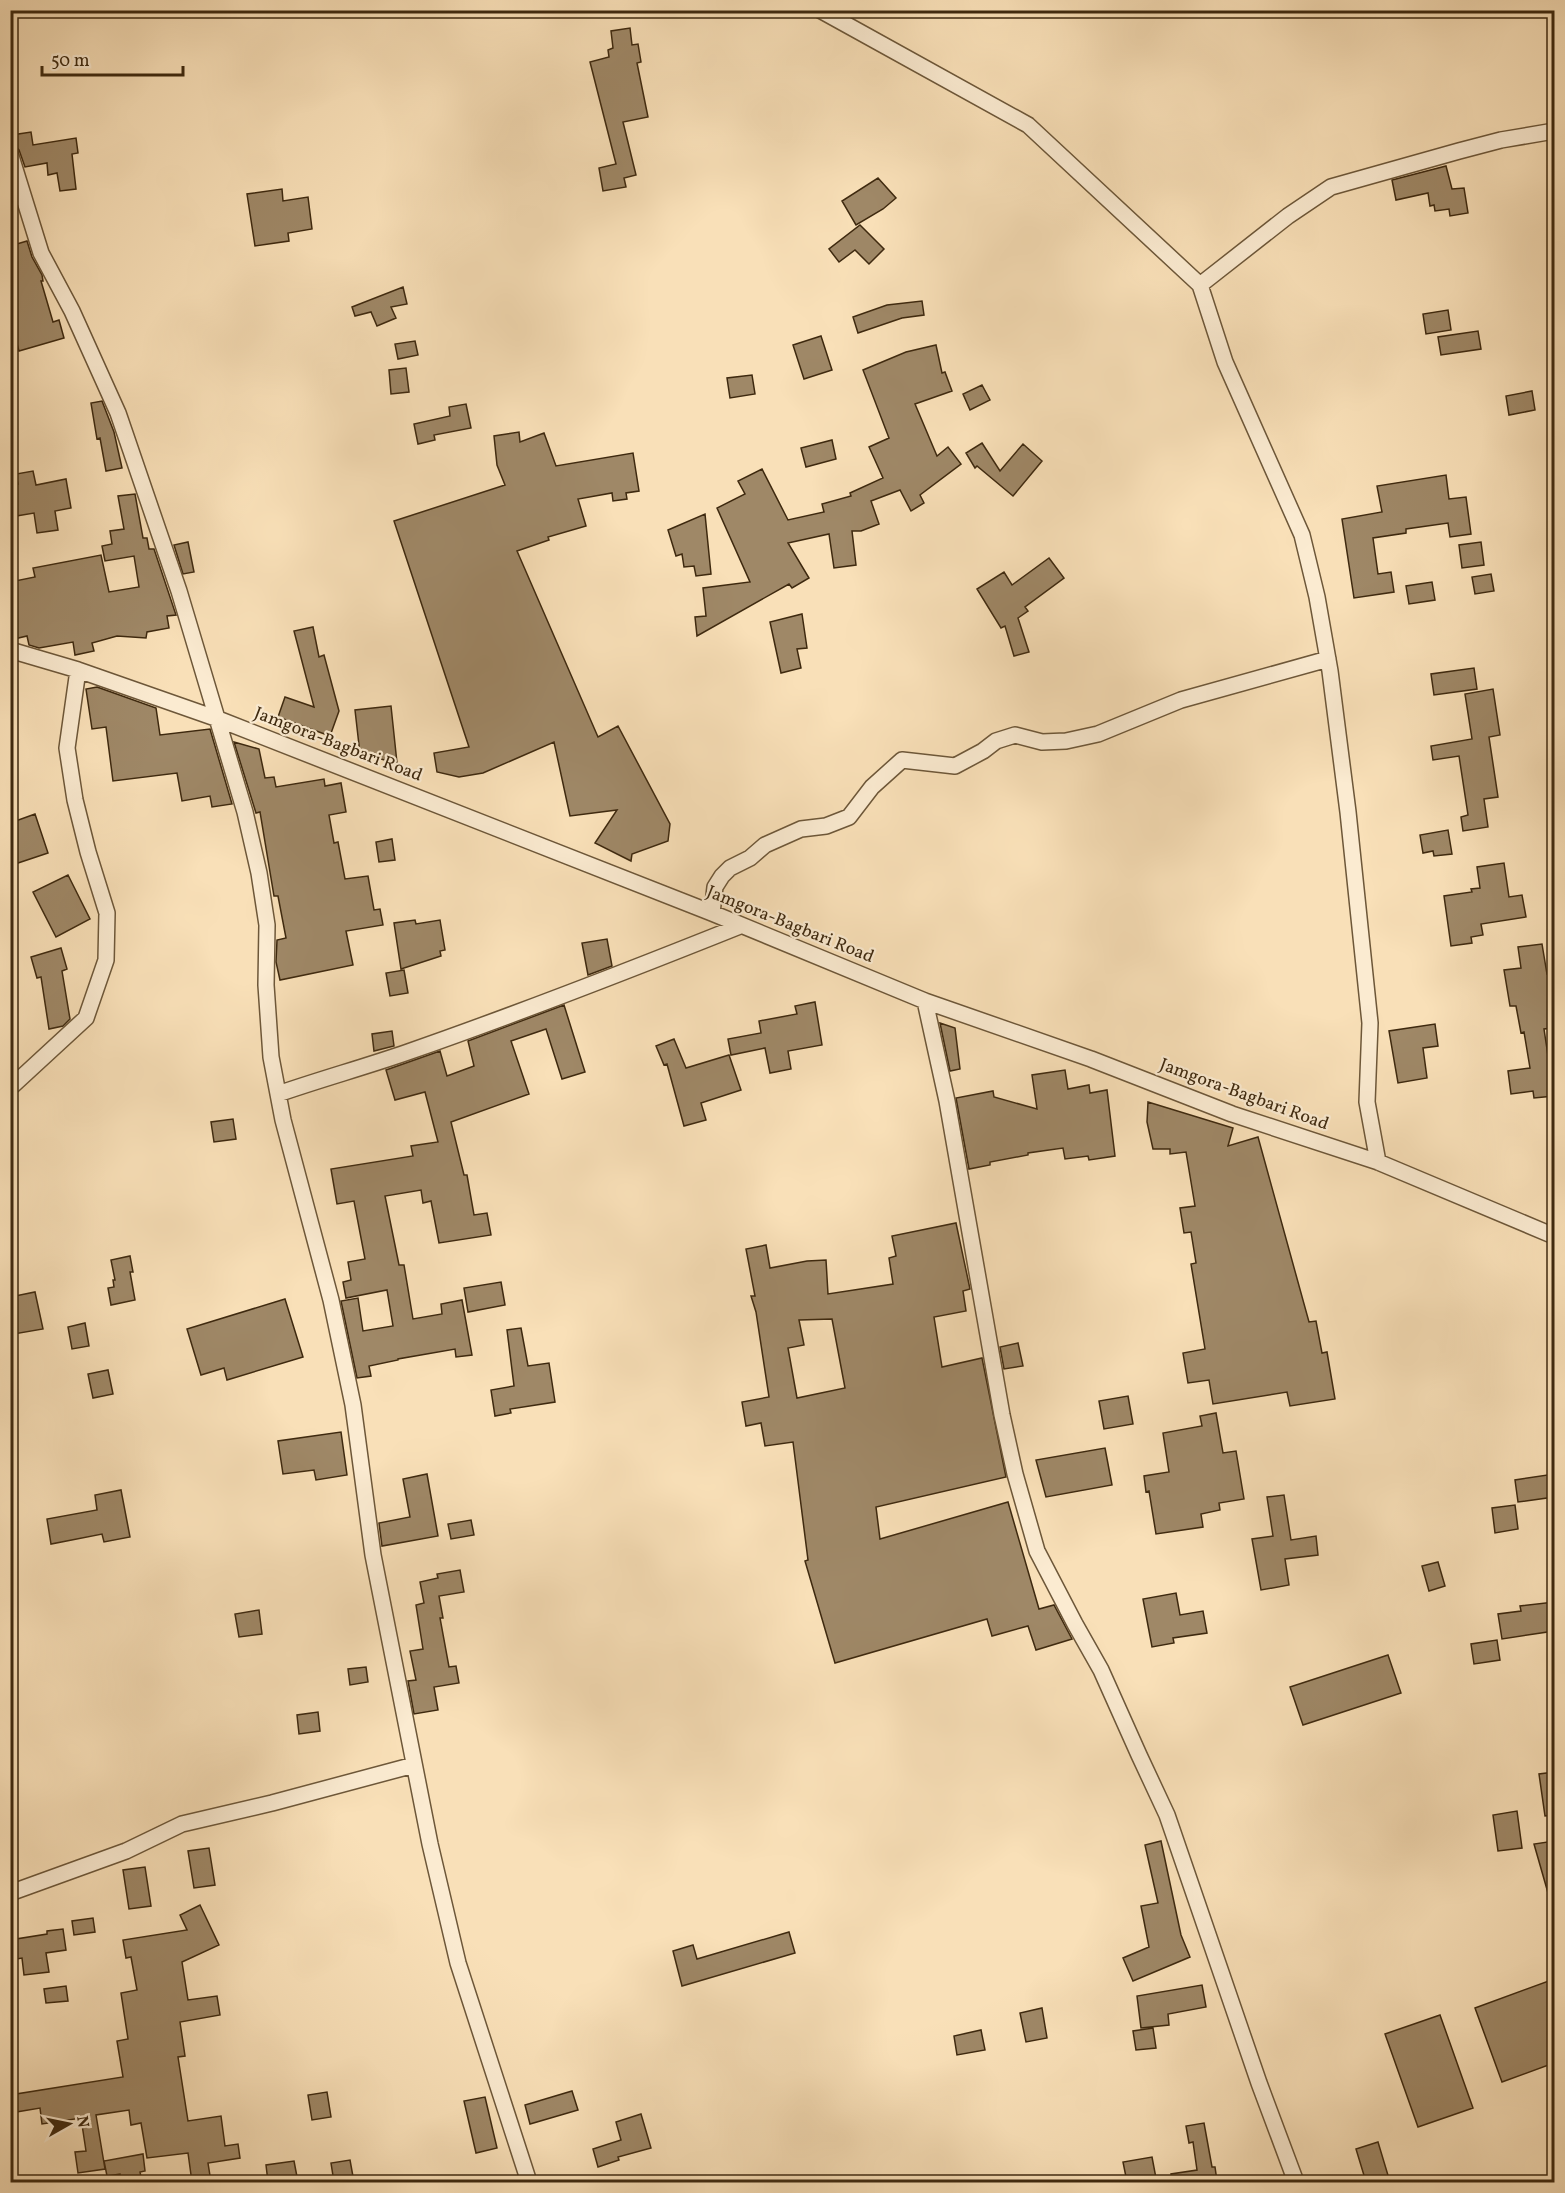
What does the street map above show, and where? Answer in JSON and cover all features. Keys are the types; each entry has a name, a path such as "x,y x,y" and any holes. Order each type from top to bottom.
{"street":[{"path":"820,10 1028,125 1200,285 1225,362 1302,535 1317,597 1328,659 1348,812 1370,1023 1367,1102 1378,1162"},
{"path":"1200,285 1288,216 1331,187 1469,148 1554,131"},
{"path":"10,153 41,253 72,311 118,413 179,591 245,812 259,873 267,925 266,985 271,1057 283,1120 332,1300 348,1381 374,1555 430,1844 458,1963 529,2182"},
{"name":"Jamgora-Bagbari Road","path":"10,650 78,670 218,719 712,913 925,1001 1091,1059 1232,1113 1378,1162 1554,1236"},
{"path":"712,913 714,891 722,876 730,868 750,858 765,844 801,829 826,826 849,817 872,787 902,760 955,766 996,741 1015,735 1042,742 1066,741 1098,734 1181,700 1328,659"},
{"path":"10,1088 86,1018 106,960 107,913 75,800 67,748 78,670"},
{"path":"278,1094 417,1049 597,983 740,926"},
{"path":"925,1001 947,1101 999,1404 1015,1474 1037,1551 1101,1670 1167,1815 1259,2083 1296,2182"},
{"path":"10,1893 126,1851 182,1824 272,1803 414,1765"}],"building":[{"path":"630,28 632,45 638,44 641,62 637,63 648,117 623,122 636,175 624,178 626,187 603,191 599,168 616,164 590,62 609,57 608,50 613,48 611,31"},
{"path":"31,132 33,145 76,138 78,153 72,154 76,189 60,191 57,173 48,175 47,163 25,167 19,150 13,144 12,135"},
{"path":"1446,166 1452,189 1464,188 1468,213 1450,216 1449,209 1435,211 1434,205 1430,206 1428,193 1396,200 1392,180"},
{"path":"878,178 896,198 883,209 856,225 842,201"},
{"path":"282,189 283,201 308,197 312,229 288,233 289,241 255,246 247,194"},
{"path":"860,225 884,249 869,264 855,250 839,262 829,249"},
{"path":"27,241 32,257 42,275 43,281 41,281 53,322 59,320 64,338 19,351 14,333 17,332 10,312 10,246"},
{"path":"403,287 407,304 391,307 396,318 377,326 371,312 355,316 352,307"},
{"path":"922,301 924,315 902,318 858,333 853,317 887,305"},
{"path":"1448,310 1451,330 1426,334 1423,314"},
{"path":"1478,331 1481,349 1441,355 1438,337"},
{"path":"821,336 832,370 804,379 793,345"},
{"path":"415,341 418,355 398,359 395,344"},
{"path":"936,345 942,373 945,372 952,391 915,404 937,456 948,447 961,464 920,495 924,503 911,511 900,490 871,501 879,524 861,531 852,531 856,565 834,568 829,534 788,543 809,578 792,588 789,584 697,636 695,617 706,616 703,588 750,582 717,508 745,494 738,481 762,469 788,520 824,512 822,504 851,496 850,493 883,478 869,447 889,438 863,370 906,352"},
{"path":"406,368 409,392 391,394 389,370"},
{"path":"752,375 755,394 730,398 727,378"},
{"path":"982,385 990,400 970,410 963,394"},
{"path":"1532,391 1535,410 1509,415 1506,396"},
{"path":"102,401 114,432 122,468 106,471 100,438 97,439 91,403"},
{"path":"466,404 471,428 434,435 435,440 418,444 414,424 450,416 449,407"},
{"path":"519,432 520,442 544,433 556,466 633,453 639,491 626,493 627,499 613,501 612,493 578,499 586,526 548,537 549,540 517,551 598,737 618,726 670,824 668,841 632,854 631,861 595,843 617,810 570,816 554,742 483,773 459,777 437,772 434,753 469,747 394,521 505,485 497,465 494,436"},
{"path":"832,440 836,459 806,467 801,448"},
{"path":"982,443 1000,471 1023,444 1042,461 1013,496 977,466 975,468 966,453"},
{"path":"33,471 36,485 66,479 71,508 55,511 58,530 37,533 34,513 10,517 10,485 18,484 16,474"},
{"path":"1446,475 1449,499 1466,497 1471,534 1450,537 1448,523 1406,529 1406,533 1373,538 1378,574 1391,572 1394,592 1354,598 1342,519 1382,512 1377,486"},
{"path":"135,494 143,538 147,538 149,549 154,549 176,615 167,616 169,628 147,632 146,638 117,636 92,643 94,651 75,655 73,642 39,648 29,645 27,636 10,640 10,582 35,577 33,568 101,555 109,592 139,587 134,556 105,561 102,546 112,544 110,531 124,529 118,496"},
{"path":"705,514 711,574 696,576 694,566 684,567 682,554 676,556 668,530"},
{"path":"188,542 194,572 183,574 174,545"},
{"path":"1481,542 1484,565 1462,568 1459,545"},
{"path":"1049,558 1064,578 1025,607 1028,611 1018,618 1029,652 1014,656 1005,626 1001,628 977,589 1004,572 1012,585"},
{"path":"1491,574 1494,591 1475,594 1472,577"},
{"path":"1432,582 1435,600 1409,604 1406,586"},
{"path":"802,614 807,648 797,649 801,668 781,673 770,622"},
{"path":"313,627 319,657 324,655 339,711 330,736 278,717 285,697 314,707 294,631"},
{"path":"1474,668 1477,689 1434,695 1431,674"},
{"path":"97,687 156,708 160,735 210,729 232,804 212,807 210,796 182,801 177,773 113,781 106,727 92,729 86,689"},
{"path":"1493,689 1500,735 1489,737 1498,797 1484,799 1488,827 1463,831 1461,817 1468,815 1459,756 1433,760 1431,746 1472,739 1465,694"},
{"path":"391,706 397,763 360,754 355,710"},
{"path":"234,742 259,749 265,778 274,777 276,787 324,779 325,786 341,783 346,812 329,815 334,843 338,842 345,879 368,876 374,910 380,909 383,925 346,931 353,965 280,980 276,962 277,940 286,938 278,896 274,896 260,812 256,813"},
{"path":"35,814 48,853 15,864 10,852 10,823"},
{"path":"1448,830 1452,854 1434,856 1433,851 1423,853 1420,835"},
{"path":"392,839 395,860 379,862 376,842"},
{"path":"1504,863 1509,897 1522,895 1526,917 1481,924 1483,935 1471,937 1472,943 1451,946 1444,896 1472,892 1471,889 1480,888 1477,867"},
{"path":"68,875 90,919 56,937 33,892"},
{"path":"415,920 416,924 440,920 445,950 440,951 441,956 401,969 394,923"},
{"path":"607,939 612,966 588,975 582,943"},
{"path":"1542,944 1547,974 1550,974 1554,1005 1554,1028 1544,1029 1554,1096 1534,1098 1533,1091 1511,1094 1508,1071 1530,1068 1524,1032 1521,1033 1516,1006 1510,1006 1504,970 1521,968 1518,947"},
{"path":"61,948 67,969 62,971 70,1019 63,1026 49,1029 41,977 37,978 31,957"},
{"path":"404,970 408,993 390,996 386,973"},
{"path":"815,1002 822,1045 788,1051 791,1069 770,1073 765,1048 731,1055 728,1039 761,1033 759,1021 797,1014 795,1006"},
{"path":"564,1005 585,1072 562,1079 546,1029 511,1041 529,1094 451,1122 464,1175 467,1175 474,1215 487,1213 491,1235 439,1243 431,1201 423,1203 421,1190 385,1196 399,1265 404,1265 413,1319 442,1314 441,1304 462,1300 472,1355 456,1357 455,1349 398,1359 369,1366 371,1376 357,1378 341,1301 358,1298 363,1331 393,1326 387,1290 346,1298 343,1282 351,1280 348,1262 365,1259 354,1201 337,1204 331,1169 413,1156 411,1146 438,1142 425,1092 395,1100 386,1070 440,1051 447,1076 474,1066 468,1041"},
{"path":"940,1023 955,1028 960,1069 950,1071"},
{"path":"1435,1024 1438,1046 1423,1048 1427,1078 1398,1083 1389,1031"},
{"path":"392,1031 394,1046 374,1051 372,1034"},
{"path":"674,1039 686,1068 729,1055 741,1090 701,1103 706,1120 684,1126 667,1064 664,1065 656,1046"},
{"path":"1065,1070 1068,1089 1089,1085 1090,1093 1107,1090 1115,1156 1089,1160 1088,1156 1065,1159 1063,1148 1028,1153 1028,1155 990,1162 990,1165 969,1169 956,1098 993,1091 994,1097 1037,1109 1032,1075"},
{"path":"1148,1102 1233,1128 1228,1146 1258,1137 1309,1322 1316,1321 1322,1353 1327,1352 1335,1399 1290,1406 1287,1392 1213,1404 1209,1380 1188,1383 1183,1353 1205,1349 1191,1264 1196,1263 1191,1232 1184,1233 1180,1208 1195,1206 1186,1152 1170,1154 1170,1149 1153,1149 1147,1122"},
{"path":"233,1119 236,1139 214,1142 211,1122"},
{"path":"956,1223 970,1289 963,1291 966,1311 934,1317 942,1367 982,1358 1006,1477 876,1507 880,1539 1008,1502 1039,1609 1054,1605 1072,1639 1036,1650 1028,1626 992,1636 987,1619 835,1663 805,1561 808,1560 793,1442 765,1446 761,1423 746,1426 742,1402 769,1397 756,1312 751,1296 755,1296 746,1249 766,1245 770,1268 826,1260 828,1294 893,1284 889,1258 896,1256 892,1236","holes":["832,1319 845,1388 797,1398 788,1348 804,1345 799,1320"]},
{"path":"130,1256 133,1272 130,1272 135,1300 111,1305 108,1288 114,1287 113,1280 115,1280 111,1260"},
{"path":"501,1282 505,1305 468,1312 464,1288"},
{"path":"35,1292 43,1329 14,1334 10,1297"},
{"path":"285,1299 303,1357 227,1380 224,1368 201,1375 187,1329"},
{"path":"85,1323 89,1346 72,1349 68,1327"},
{"path":"521,1328 528,1366 549,1363 555,1402 510,1409 511,1413 495,1416 491,1390 514,1386 507,1330"},
{"path":"1018,1343 1023,1366 1004,1369 1000,1347"},
{"path":"108,1370 113,1394 93,1398 88,1374"},
{"path":"1128,1396 1133,1424 1104,1429 1099,1401"},
{"path":"1216,1413 1223,1453 1236,1451 1244,1499 1219,1503 1220,1510 1201,1514 1203,1527 1156,1534 1149,1491 1146,1492 1144,1476 1169,1472 1163,1433 1202,1426 1200,1416"},
{"path":"341,1432 347,1475 316,1480 314,1470 283,1474 278,1441"},
{"path":"1105,1448 1112,1485 1046,1497 1036,1460"},
{"path":"427,1474 438,1536 382,1546 379,1523 410,1517 403,1479"},
{"path":"1554,1474 1554,1497 1518,1502 1515,1480"},
{"path":"121,1490 130,1537 104,1542 102,1534 51,1544 47,1519 97,1510 95,1495"},
{"path":"1284,1495 1291,1540 1316,1536 1318,1555 1285,1559 1289,1585 1261,1590 1252,1539 1273,1536 1267,1497"},
{"path":"1515,1505 1518,1529 1495,1533 1492,1508"},
{"path":"471,1520 474,1535 451,1539 448,1524"},
{"path":"1438,1562 1445,1586 1429,1591 1422,1566"},
{"path":"460,1570 464,1592 439,1596 443,1618 440,1618 449,1667 456,1666 459,1683 434,1687 438,1710 414,1714 408,1681 416,1680 410,1651 423,1649 416,1605 424,1603 420,1582 438,1578 437,1574"},
{"path":"1176,1593 1180,1615 1203,1611 1207,1633 1173,1638 1174,1643 1152,1647 1143,1599"},
{"path":"1554,1602 1554,1631 1502,1639 1498,1614 1521,1611 1520,1606"},
{"path":"259,1610 262,1634 239,1637 235,1614"},
{"path":"1497,1640 1500,1660 1474,1664 1471,1644"},
{"path":"1388,1655 1401,1693 1303,1725 1290,1687"},
{"path":"366,1667 368,1682 350,1685 348,1669"},
{"path":"318,1712 320,1731 299,1734 297,1715"},
{"path":"1554,1772 1554,1815 1545,1816 1539,1774"},
{"path":"1517,1811 1522,1848 1498,1851 1493,1815"},
{"path":"1161,1841 1181,1935 1190,1957 1133,1981 1123,1958 1149,1947 1141,1906 1158,1903 1145,1845"},
{"path":"1554,1841 1554,1900 1550,1900 1534,1844"},
{"path":"209,1848 215,1885 194,1888 188,1851"},
{"path":"145,1867 151,1906 129,1909 123,1870"},
{"path":"200,1905 219,1945 182,1962 188,2000 217,1996 220,2015 180,2022 185,2056 178,2057 188,2121 221,2116 225,2146 238,2144 240,2158 208,2163 211,2182 192,2182 188,2153 147,2158 141,2123 131,2125 129,2110 96,2115 105,2169 78,2173 75,2152 86,2151 81,2118 42,2124 40,2108 10,2113 10,2095 123,2077 117,2041 128,2039 121,1993 137,1990 131,1957 126,1958 123,1940 187,1930 180,1915"},
{"path":"93,1918 95,1932 74,1935 72,1921"},
{"path":"63,1929 66,1950 46,1953 49,1972 24,1975 22,1958 10,1960 10,1940"},
{"path":"789,1932 795,1953 682,1986 673,1951 693,1945 697,1959"},
{"path":"1554,1979 1554,2063 1502,2082 1475,2008"},
{"path":"1202,1985 1206,2007 1168,2014 1169,2025 1141,2028 1137,1996"},
{"path":"66,1986 68,2001 46,2003 44,1989"},
{"path":"1042,2008 1047,2038 1026,2042 1020,2013"},
{"path":"1440,2015 1473,2108 1418,2127 1385,2034"},
{"path":"1153,2028 1156,2048 1136,2050 1133,2031"},
{"path":"981,2030 985,2050 957,2055 954,2036"},
{"path":"572,2091 578,2110 530,2124 525,2105"},
{"path":"327,2092 331,2117 312,2120 308,2095"},
{"path":"485,2097 497,2148 476,2153 464,2101"},
{"path":"641,2114 651,2148 618,2157 619,2160 598,2167 593,2149 621,2140 616,2122"},
{"path":"1204,2123 1212,2167 1215,2167 1217,2181 1172,2182 1171,2174 1197,2170 1193,2142 1189,2143 1186,2126"},
{"path":"1378,2142 1390,2182 1366,2182 1356,2149"},
{"path":"143,2154 145,2171 140,2172 142,2182 121,2182 120,2174 107,2176 104,2161"},
{"path":"1152,2157 1156,2178 1127,2182 1123,2162"},
{"path":"350,2160 354,2182 334,2182 331,2163"},
{"path":"294,2161 298,2182 268,2182 266,2165"}]}
